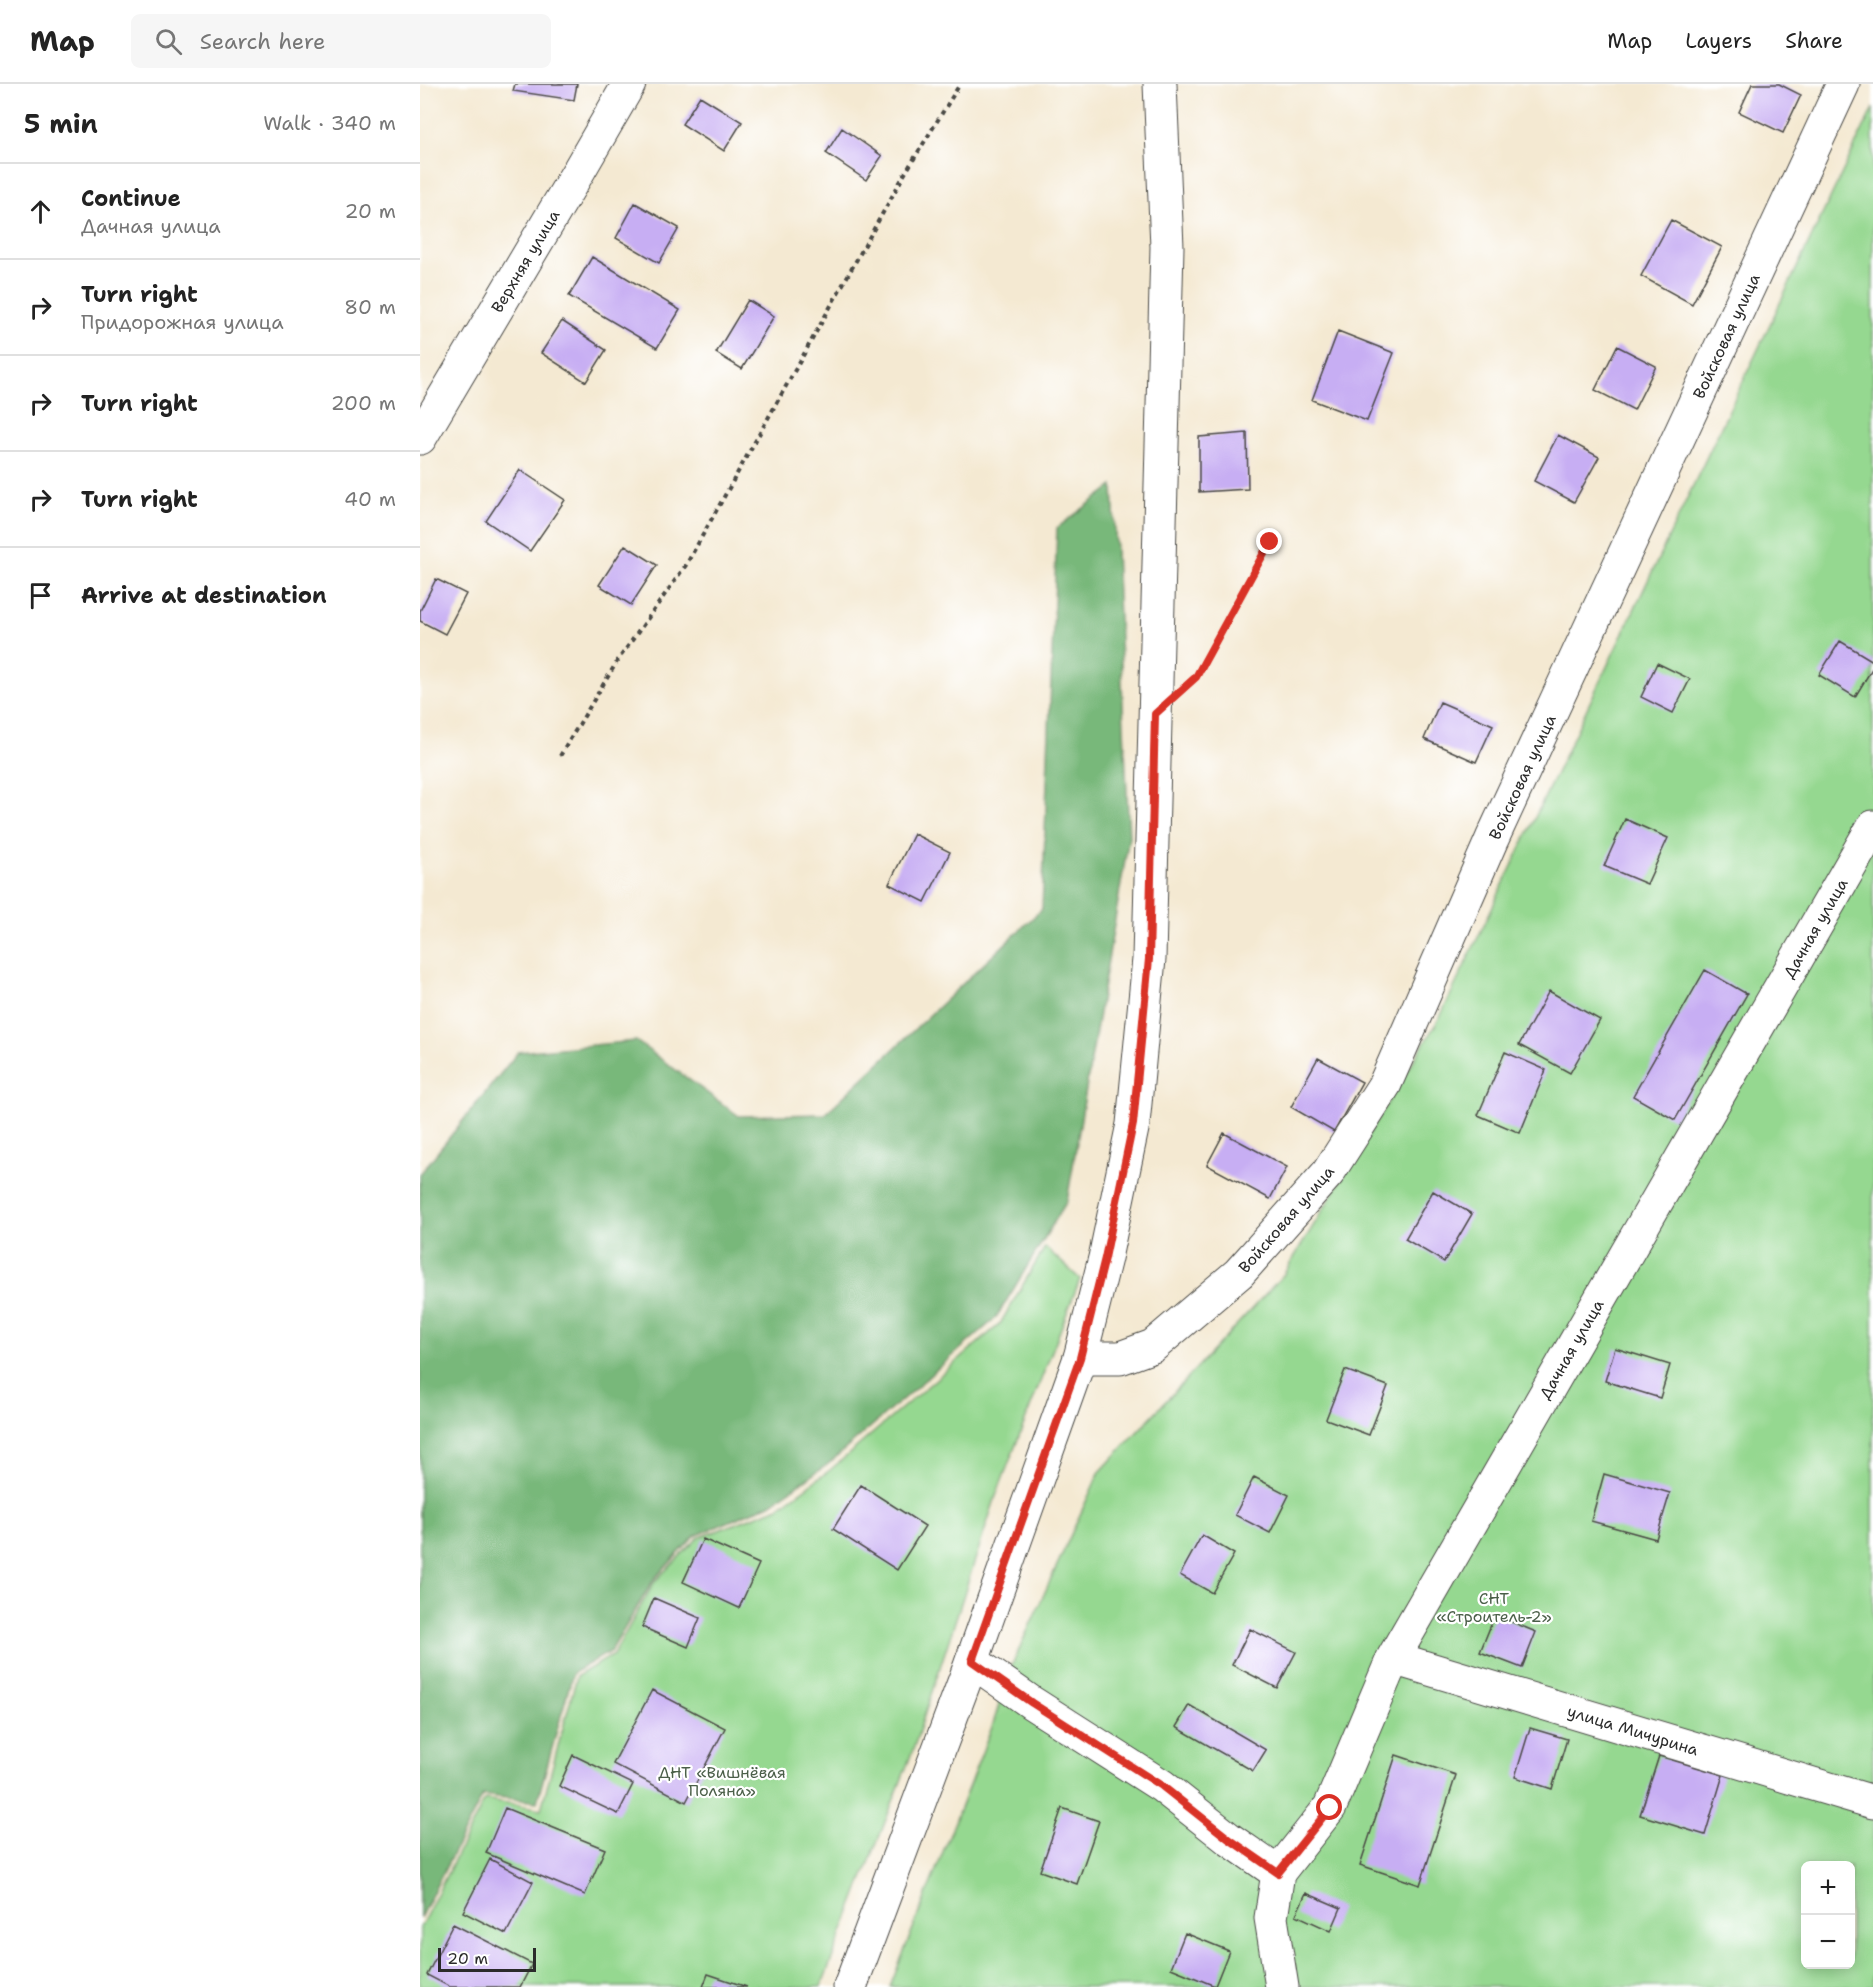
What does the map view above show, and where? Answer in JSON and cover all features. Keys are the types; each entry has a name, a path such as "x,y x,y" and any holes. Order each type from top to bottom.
{"street":[{"name":"Верхняя улица","path":"420,438 629,84"},
{"path":"850,1987 972,1661 1080,1358 1105,1258 1133,1124 1149,959 1167,247 1160,84"},
{"name":"Войсковая улица","path":"1080,1358 1120,1358 1153,1346 1239,1273 1328,1173 1385,1084 1492,839 1844,84"},
{"name":"Дачная улица","path":"1278,1873 1330,1808 1393,1658 1873,827"},
{"name":"улица Мичурина","path":"1393,1658 1873,1802"},
{"path":"972,1661 1032,1703 1162,1786 1229,1839 1278,1873 1271,1918 1282,1987"}],"path":[{"path":"560,756 618,660 686,565 904,175 960,84"},
{"path":"1155,714 1196,677 1270,542"}],"green space":[{"name":"СНТ «Строитель-2»","path":"1873,108 1873,1987 890,1987 992,1727 1011,1667 1099,1473 1284,1274 1440,1017"},
{"path":"1113,486 1129,837 1067,1201 996,1318 827,1465 770,1504 695,1536 654,1579 611,1651 573,1673 537,1802 483,1795 420,1918 420,1174 518,1052 636,1041 739,1116 825,1114 1042,909 1057,528"},
{"name":"ДНТ «Вишнёвая Поляна»","path":"1045,1247 1080,1279 996,1496 913,1750 821,1987 420,1987 420,1928 485,1799 541,1809 577,1676 613,1655 655,1581 698,1538 779,1507 830,1470 1000,1324"}],"building":[{"path":"515,84 577,84 574,100 513,91"},
{"path":"1752,84 1779,84 1801,95 1783,133 1739,112"},
{"path":"700,96 742,122 724,151 682,124"},
{"path":"842,128 882,156 866,180 826,153"},
{"path":"635,203 679,228 659,263 616,238"},
{"path":"1671,220 1722,247 1692,304 1641,276"},
{"path":"592,257 680,310 657,348 569,296"},
{"path":"748,300 774,316 742,369 716,353"},
{"path":"562,321 606,350 586,382 541,353"},
{"path":"1338,331 1394,353 1367,421 1312,400"},
{"path":"1617,346 1656,366 1634,410 1595,390"},
{"path":"1247,433 1248,489 1199,492 1199,437"},
{"path":"1558,435 1599,457 1574,502 1534,481"},
{"path":"520,470 565,500 530,551 486,521"},
{"path":"625,545 657,565 631,605 599,585"},
{"path":"436,579 466,594 445,634 420,621 420,611"},
{"path":"1840,641 1873,661 1873,667 1855,697 1819,675"},
{"path":"1657,663 1690,679 1673,713 1641,697"},
{"path":"1440,702 1493,725 1476,762 1424,739"},
{"path":"1625,819 1668,838 1647,884 1604,866"},
{"path":"914,834 950,852 925,902 889,884"},
{"path":"1705,970 1747,994 1675,1120 1633,1096"},
{"path":"1549,991 1600,1020 1570,1073 1519,1045"},
{"path":"1505,1052 1546,1070 1520,1133 1478,1115"},
{"path":"1318,1058 1362,1082 1334,1132 1291,1107"},
{"path":"1224,1133 1287,1167 1270,1199 1207,1165"},
{"path":"1433,1191 1472,1214 1444,1262 1405,1239"},
{"path":"1615,1348 1670,1365 1660,1398 1605,1381"},
{"path":"1345,1370 1388,1386 1369,1435 1326,1419"},
{"path":"1604,1474 1670,1493 1656,1539 1591,1521"},
{"path":"1254,1477 1289,1495 1270,1533 1235,1515"},
{"path":"861,1485 925,1526 897,1570 833,1529"},
{"path":"1202,1535 1234,1554 1212,1593 1180,1575"},
{"path":"703,1539 759,1564 739,1608 683,1582"},
{"path":"654,1598 700,1618 688,1647 642,1627"},
{"path":"1495,1615 1536,1632 1522,1668 1480,1652"},
{"path":"1250,1629 1296,1652 1277,1688 1232,1665"},
{"path":"652,1690 725,1728 686,1802 613,1764"},
{"path":"1189,1705 1266,1750 1253,1771 1176,1727"},
{"path":"1530,1728 1567,1739 1552,1789 1515,1777"},
{"path":"573,1755 633,1784 618,1814 559,1786"},
{"path":"1396,1755 1456,1775 1420,1885 1360,1865"},
{"path":"1659,1756 1723,1775 1705,1835 1640,1815"},
{"path":"505,1808 605,1849 585,1895 486,1853"},
{"path":"1062,1808 1099,1821 1077,1884 1040,1871"},
{"path":"490,1859 533,1882 506,1934 463,1912"},
{"path":"1306,1893 1341,1908 1331,1931 1296,1915"},
{"path":"453,1924 532,1964 520,1987 450,1987 427,1975"},
{"path":"1185,1933 1229,1951 1215,1986 1171,1968"},
{"path":"708,1974 747,1987 703,1987"}],"route":[{"path":"1270,542 1196,677 1155,714 1149,959 1133,1124 1105,1258 1080,1358 972,1661 1032,1703 1162,1786 1229,1839 1278,1873 1330,1808"}]}
